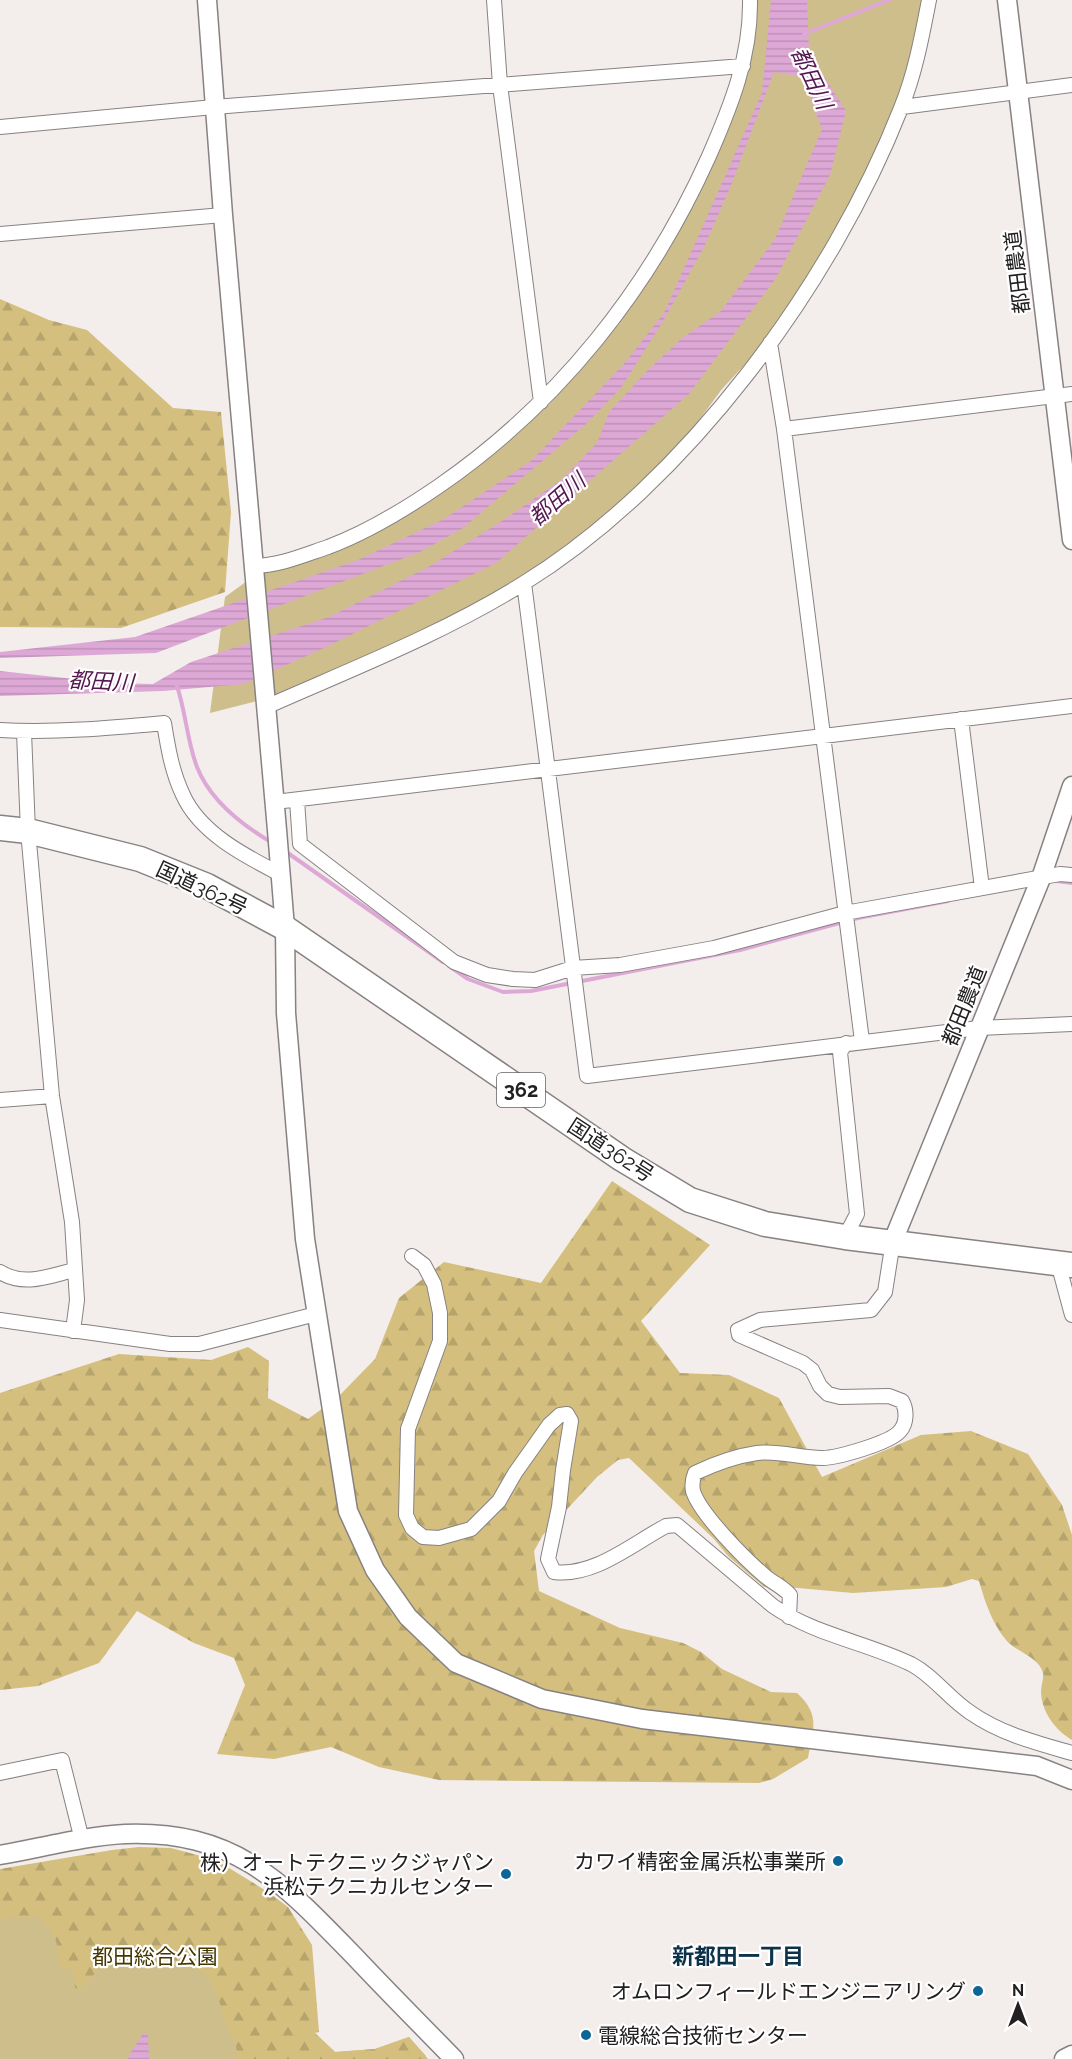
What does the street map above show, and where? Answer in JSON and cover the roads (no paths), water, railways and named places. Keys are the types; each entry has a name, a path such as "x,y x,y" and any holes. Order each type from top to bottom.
{"highway":[{"name":"国道362号","path":"0,828 28,831 140,859 207,886 285,928 622,1159 690,1200 765,1224 845,1237 893,1241 1065,1264"}],"street":[{"path":"207,0 223,215 285,928 286,1013 305,1239 348,1511 375,1570 408,1617 456,1663 542,1700 642,1719 1037,1766 1072,1780"},
{"path":"494,0 500,85 541,402"},
{"path":"254,566 297,558 338,543 379,524 478,458 562,381 594,343 633,290 659,250 708,159 730,106 743,66 750,18 748,0"},
{"path":"266,702 444,627 524,583 586,541 638,495 700,430 770,343 818,271 879,163 902,107 930,0"},
{"name":"都田農道","path":"1007,0 1018,91 1064,395 1072,540"},
{"path":"0,127 214,107 743,66"},
{"path":"902,107 1072,85"},
{"path":"0,234 223,215"},
{"path":"770,343 784,429 862,1041"},
{"path":"784,429 1064,395"},
{"path":"524,583 586,1076 979,1028 1072,1024"},
{"path":"275,802 1072,706"},
{"path":"961,719 982,888"},
{"path":"0,730 24,732 91,730 164,723 170,759 184,797 201,821 244,855 279,868"},
{"path":"24,732 28,831 52,1096 72,1222 77,1300 73,1330"},
{"name":"都田農道","path":"893,1241 1041,878 1072,786"},
{"path":"297,800 300,844 454,962 487,975 513,979 535,980 573,970 620,965 714,948 982,888 1060,874 1072,875"},
{"path":"845,1237 857,1214 840,1052 846,1043"},
{"path":"0,1100 52,1096"},
{"path":"789,1617 790,1595 750,1563 718,1528 693,1490 695,1473 760,1452 802,1458 837,1457 899,1433 904,1424 906,1410 902,1401 889,1396 840,1397 828,1394 820,1386 812,1370 803,1363 739,1335 738,1330 760,1320 871,1310 885,1292 893,1241"},
{"path":"412,1256 424,1265 434,1284 440,1312 440,1341 408,1429 406,1515 412,1528 423,1537 439,1538 471,1529 499,1501 515,1473 549,1425 560,1415 567,1414 571,1421 549,1559 554,1572 567,1574 598,1564 666,1526 677,1525 772,1606 789,1617 912,1665 969,1712 1000,1730 1072,1753"},
{"path":"1065,1264 1072,1315"},
{"path":"0,1272 28,1281 74,1270"},
{"path":"0,1320 170,1344 199,1344 316,1314"},
{"path":"0,1773 62,1760 82,1840"},
{"path":"0,1855 124,1834 178,1838 217,1847 254,1864 283,1885 454,2059"},
{"path":"1064,2059 1072,2055"}],"water":[{"name":"都田川","path":"771,0 807,0 809,53 846,111 830,175 776,278 689,394 496,563 326,647 244,684 163,691 0,696 0,671 111,683 153,684 191,662 329,617 430,566 502,521 561,480 597,443 609,412 681,339 721,311 775,239 822,129 803,77 774,72 730,188 704,247 665,318 621,388 586,424 463,528 420,552 156,653 0,658 0,652 135,637 358,560 444,519 531,461 623,365 664,313 762,93"},
{"path":"143,2033 148,2035 149,2059 128,2059 131,2052"}],"waterway":[{"name":"都田川","path":"804,34 889,0"},
{"path":"177,686 194,757 203,779 218,801 249,828 271,842"},
{"path":"285,851 443,962"},
{"path":"1057,881 1072,883"},
{"path":"449,966 468,979 503,992 531,991 740,950 858,918 948,901"}],"place":[{"name":"カワイ精密金属浜松事業所","path":"838,1861"},
{"name":"株）オートテクニックジャパン 浜松テクニカルセンター","path":"506,1874"},
{"name":"オムロンフィールドエンジニアリング","path":"978,1991"},
{"name":"電線総合技術センター","path":"586,2035"}],"district":[{"name":"新都田一丁目","path":"738,1956"}],"park label":[{"name":"都田総合公園","path":"155,1956"}]}
